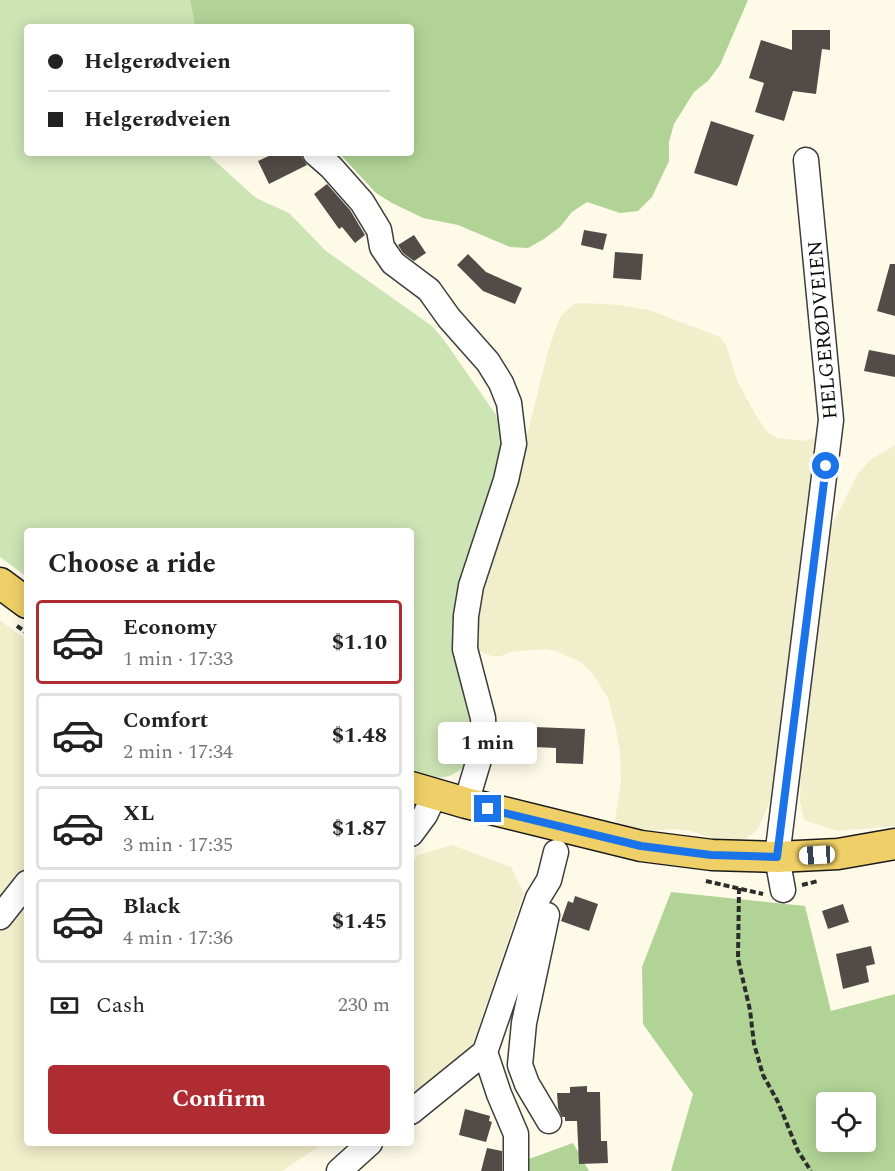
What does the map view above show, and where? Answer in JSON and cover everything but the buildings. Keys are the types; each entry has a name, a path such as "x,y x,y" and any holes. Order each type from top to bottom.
{"main road":[{"path":"0,583 24,601"},
{"path":"423,790 466,803 641,846 711,855 777,857 838,854 895,844"}],"street":[{"path":"319,156 332,167 362,202 379,230 382,247 393,263 429,290 449,318 488,362 501,383 509,403 514,444 507,480 471,586 466,616 465,650 483,718 484,743 466,803"},
{"name":"HELGERØDVEIEN","path":"783,890 777,857 831,420 806,160"},
{"path":"414,830 425,815 423,790"},
{"path":"549,1121 526,1084 521,1071 520,1055 531,985 548,908 549,880 556,852"},
{"path":"414,1110 485,1052 538,898 549,880"},
{"path":"0,917 24,887"},
{"path":"485,1052 516,1134 516,1171"},
{"path":"339,1171 367,1146"}],"path":[{"path":"739,888 738,959 750,1010 754,1044 763,1075 778,1102 798,1151 811,1171"}],"shaded area":[{"path":"574,304 621,305 649,310 720,337 726,345 738,383 768,433 777,438 804,441 814,438 819,441 781,747 769,803 758,829 735,845 726,844 692,831 673,829 647,831 621,827 615,820 621,781 620,752 615,725 608,698 593,674 581,662 546,649 492,656 473,649 476,604 516,480 548,351 560,317"},
{"path":"895,445 895,826 837,831 804,820 800,802 801,763 831,527 857,475 870,460"},
{"path":"0,620 24,639 24,1146 320,1146 282,1171 0,1171"},
{"path":"452,845 511,867 524,893 472,1047 414,1109 414,861 418,855"}],"green space":[{"path":"0,0 190,0 194,24 24,24 24,156 209,156 256,198 289,213 326,251 432,326 444,340 496,415 502,433 503,452 455,602 454,656 471,727 467,764 447,777 414,774 414,528 24,528 24,575 0,557"},
{"path":"190,0 748,0 720,65 708,81 694,92 674,124 669,142 669,161 652,197 638,211 620,213 587,202 572,212 560,227 528,248 510,247 458,225 423,218 392,203 376,193 342,156 414,156 414,24 194,24"},
{"path":"671,892 805,906 831,1011 895,994 895,1171 671,1171 693,1094 643,1024 642,967"},
{"path":"573,1143 589,1171 527,1171 529,1159"}],"route":[{"path":"488,809 641,846 711,855 777,857 826,466"}]}
